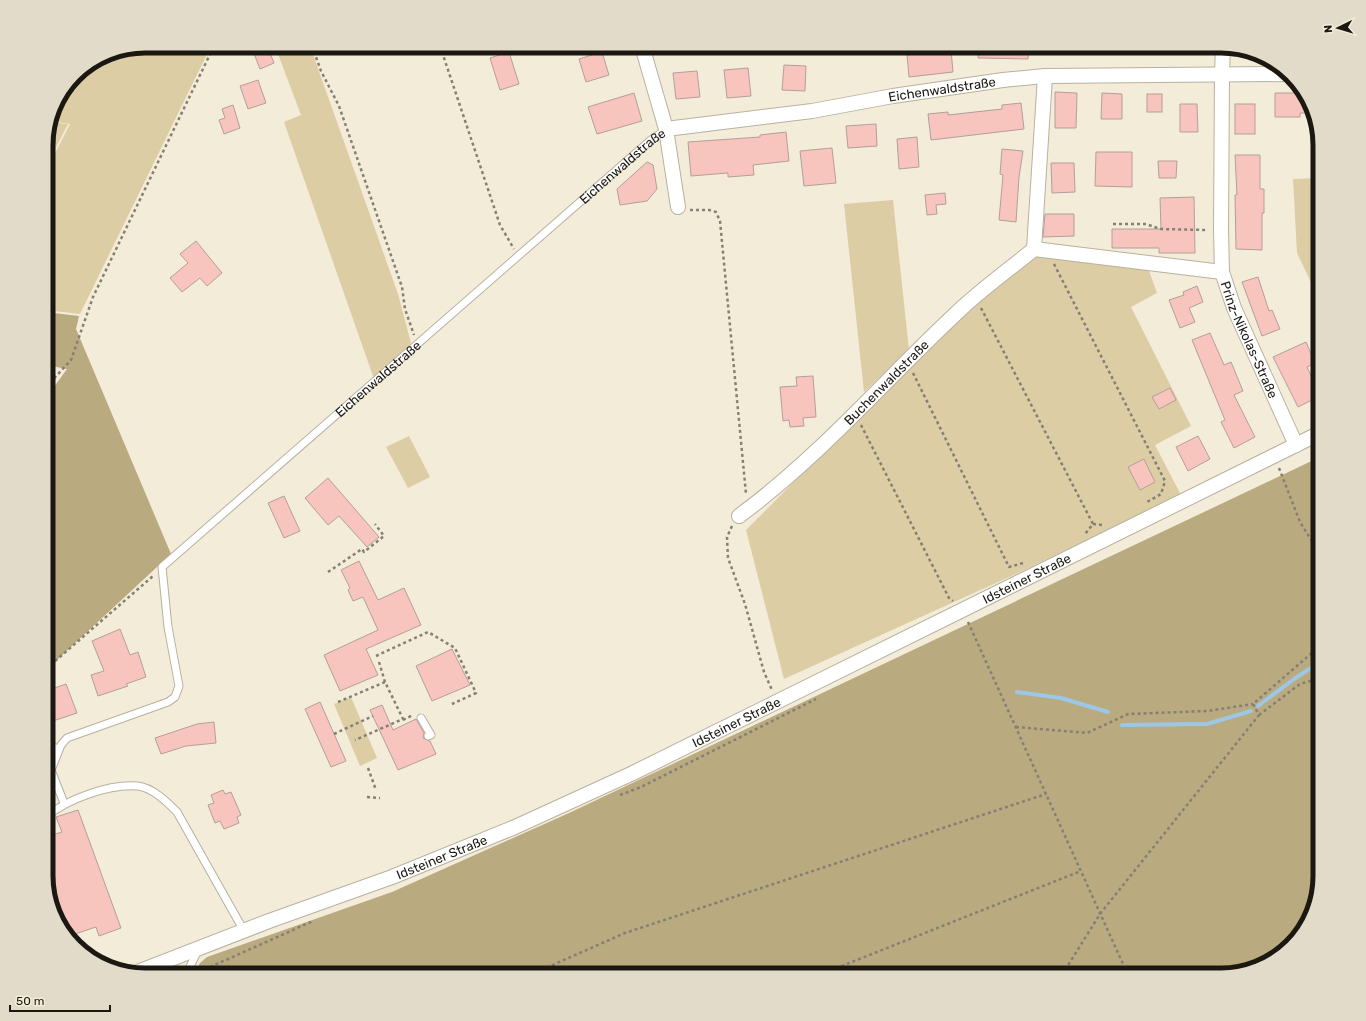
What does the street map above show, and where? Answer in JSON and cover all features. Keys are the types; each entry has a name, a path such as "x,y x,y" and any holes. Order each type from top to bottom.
{"street":[{"path":"644,53 666,130 678,207"},
{"name":"Prinz-Nikolas-Straße","path":"1223,53 1222,74 1222,272 1234,308 1296,445"},
{"name":"Eichenwaldstraße","path":"666,130 812,111 893,96 1003,80 1045,76 1279,74"},
{"path":"1045,76 1041,250 1222,272"},
{"name":"Buchenwaldstraße","path":"739,516 773,491 855,415 975,297 1041,250"},
{"name":"Idsteiner Straße","path":"148,968 392,877 515,827 633,773 964,611 1313,436"}],"lane":[{"name":"Eichenwaldstraße","path":"162,568 651,140 666,130"},
{"path":"53,765 59,749 67,738 168,702 175,697 179,686 168,627 162,568"},
{"path":"421,718 431,735 428,736"},
{"path":"53,747 59,749"},
{"path":"53,775 64,803"},
{"path":"53,812 64,803 112,787 138,786 162,797 177,812 244,931"},
{"path":"189,968 198,949"}],"path":[{"path":"53,379 71,360 93,298 211,53"},
{"path":"315,53 321,71 339,106 402,286 405,309 417,345"},
{"path":"442,53 500,225 518,256"},
{"path":"678,207 680,211 698,209 716,212 720,221 746,493 743,508 727,537 728,558 744,604 764,672 777,702"},
{"path":"1113,224 1146,224 1160,229 1221,230"},
{"path":"1041,250 1165,481 1161,494 1141,506"},
{"path":"975,297 1093,524"},
{"path":"908,362 1009,567 1030,562"},
{"path":"855,415 949,598"},
{"path":"1275,456 1300,522 1313,543"},
{"path":"328,572 362,549 364,552 384,536 375,524"},
{"path":"1093,524 1108,526"},
{"path":"1081,538 1093,524"},
{"path":"53,663 162,568"},
{"path":"964,611 1125,968"},
{"path":"376,656 428,632 455,648 476,693 452,704"},
{"path":"1016,727 1087,733 1128,714 1207,711 1253,704 1313,652"},
{"path":"355,740 403,719 385,682 379,662"},
{"path":"1066,968 1100,914 1259,715 1300,684 1313,680"},
{"path":"338,702 385,682"},
{"path":"1253,704 1259,715"},
{"path":"334,734 373,716"},
{"path":"368,768 376,790"},
{"path":"546,968 625,933 1046,794"},
{"path":"368,797 380,798"},
{"path":"837,968 1081,871"}],"shaded area":[{"path":"208,53 80,314 53,311 53,157 70,124 56,122 62,104 76,84 99,65 121,56 133,54"},
{"path":"278,53 312,53 398,294 411,343 374,379 284,122 301,115"},
{"path":"56,123 68,124 53,153 53,139"},
{"path":"1313,178 1313,286 1297,253 1293,179"},
{"path":"893,200 909,350 864,392 844,204"},
{"path":"1038,254 1148,268 1157,293 1131,307 1191,426 1155,445 1181,495 1018,573 784,679 746,530 968,307"},
{"path":"53,313 79,316 76,329 171,554 53,664 53,388 67,369 53,366"},
{"path":"409,436 430,477 408,488 386,447"},
{"path":"1313,460 1313,882 1308,906 1301,922 1282,945 1262,959 1245,965 1222,968 198,968 200,963 207,957 392,892 569,813"},
{"path":"351,697 377,758 360,766 334,704"}],"building":[{"path":"254,53 270,53 274,63 260,69"},
{"path":"509,53 519,84 500,90 490,58"},
{"path":"602,53 609,75 586,82 579,59"},
{"path":"925,53 951,53 953,72 909,77 907,55"},
{"path":"978,53 1028,53 1028,59 978,58"},
{"path":"784,65 806,66 805,91 782,90"},
{"path":"748,68 751,96 727,98 724,70"},
{"path":"697,71 700,97 676,99 673,73"},
{"path":"258,80 266,103 248,109 240,86"},
{"path":"1055,92 1077,93 1076,128 1055,128"},
{"path":"634,93 642,121 597,134 588,107"},
{"path":"1102,93 1122,94 1122,119 1101,119"},
{"path":"1275,93 1297,93 1307,113 1300,113 1300,117 1275,117"},
{"path":"1147,94 1162,94 1162,112 1147,112"},
{"path":"1021,103 1024,129 931,140 928,114 948,112 948,115 1002,109 1002,105"},
{"path":"1180,104 1197,104 1198,132 1180,132"},
{"path":"1235,104 1255,104 1255,134 1235,134"},
{"path":"233,105 240,128 224,134 219,120 225,118 222,109"},
{"path":"876,124 877,146 848,148 846,126"},
{"path":"786,132 789,161 753,165 754,175 728,177 728,173 691,176 688,142 760,137 760,135"},
{"path":"917,137 919,167 899,169 897,139"},
{"path":"832,148 836,183 804,186 800,151"},
{"path":"1002,149 1023,151 1019,177 1016,222 999,220 1003,175 1000,174"},
{"path":"1096,152 1132,152 1132,187 1095,186"},
{"path":"1235,155 1260,155 1260,189 1264,189 1264,213 1262,213 1262,250 1236,249 1235,195 1237,195"},
{"path":"1158,161 1177,161 1176,178 1159,178"},
{"path":"647,162 653,165 657,189 647,201 620,205 617,189"},
{"path":"1051,163 1074,163 1075,192 1052,193"},
{"path":"945,193 946,204 936,205 937,214 927,215 925,195"},
{"path":"1194,197 1195,253 1159,253 1159,248 1112,248 1112,229 1161,229 1160,198"},
{"path":"1045,214 1074,214 1074,236 1043,237"},
{"path":"196,241 222,273 207,286 200,278 182,292 170,278 188,263 180,254"},
{"path":"1258,277 1269,311 1272,310 1280,329 1262,336 1242,282"},
{"path":"1197,286 1203,302 1189,308 1195,322 1180,328 1169,300 1184,295 1183,292"},
{"path":"1210,333 1224,365 1231,362 1243,391 1234,395 1255,437 1234,448 1221,422 1225,420 1192,340"},
{"path":"1306,342 1313,358 1313,364 1307,367 1313,380 1313,400 1298,407 1273,357"},
{"path":"813,376 816,417 803,418 804,426 790,427 789,420 783,421 780,387 797,386 796,377"},
{"path":"1170,388 1176,400 1159,409 1152,397"},
{"path":"1198,436 1210,459 1188,471 1176,447"},
{"path":"1144,459 1155,482 1140,490 1128,467"},
{"path":"328,478 379,537 367,547 339,516 328,525 305,498"},
{"path":"284,496 300,531 284,538 268,503"},
{"path":"359,561 378,600 404,588 421,625 366,649 378,675 340,691 324,655 378,630 363,597 353,601 348,590 350,588 341,570"},
{"path":"120,629 130,655 138,652 146,677 126,684 128,686 98,696 91,675 104,671 92,641"},
{"path":"452,649 470,685 432,701 416,666"},
{"path":"66,684 77,713 53,721 53,689"},
{"path":"320,702 346,761 331,767 305,709"},
{"path":"382,705 393,730 416,719 424,733 423,738 430,741 436,754 398,770 370,710"},
{"path":"214,722 216,743 186,746 161,754 155,738 197,724"},
{"path":"223,790 225,794 231,792 241,815 237,817 239,823 224,829 220,821 215,823 208,805 214,803 211,795"},
{"path":"78,810 121,928 99,936 96,927 74,934 63,918 57,902 53,882 53,835 62,832 56,817"}],"waterway":[{"path":"1258,706 1313,667"},
{"path":"1017,692 1061,698 1108,712"},
{"path":"1122,725 1207,724 1251,711"}]}
